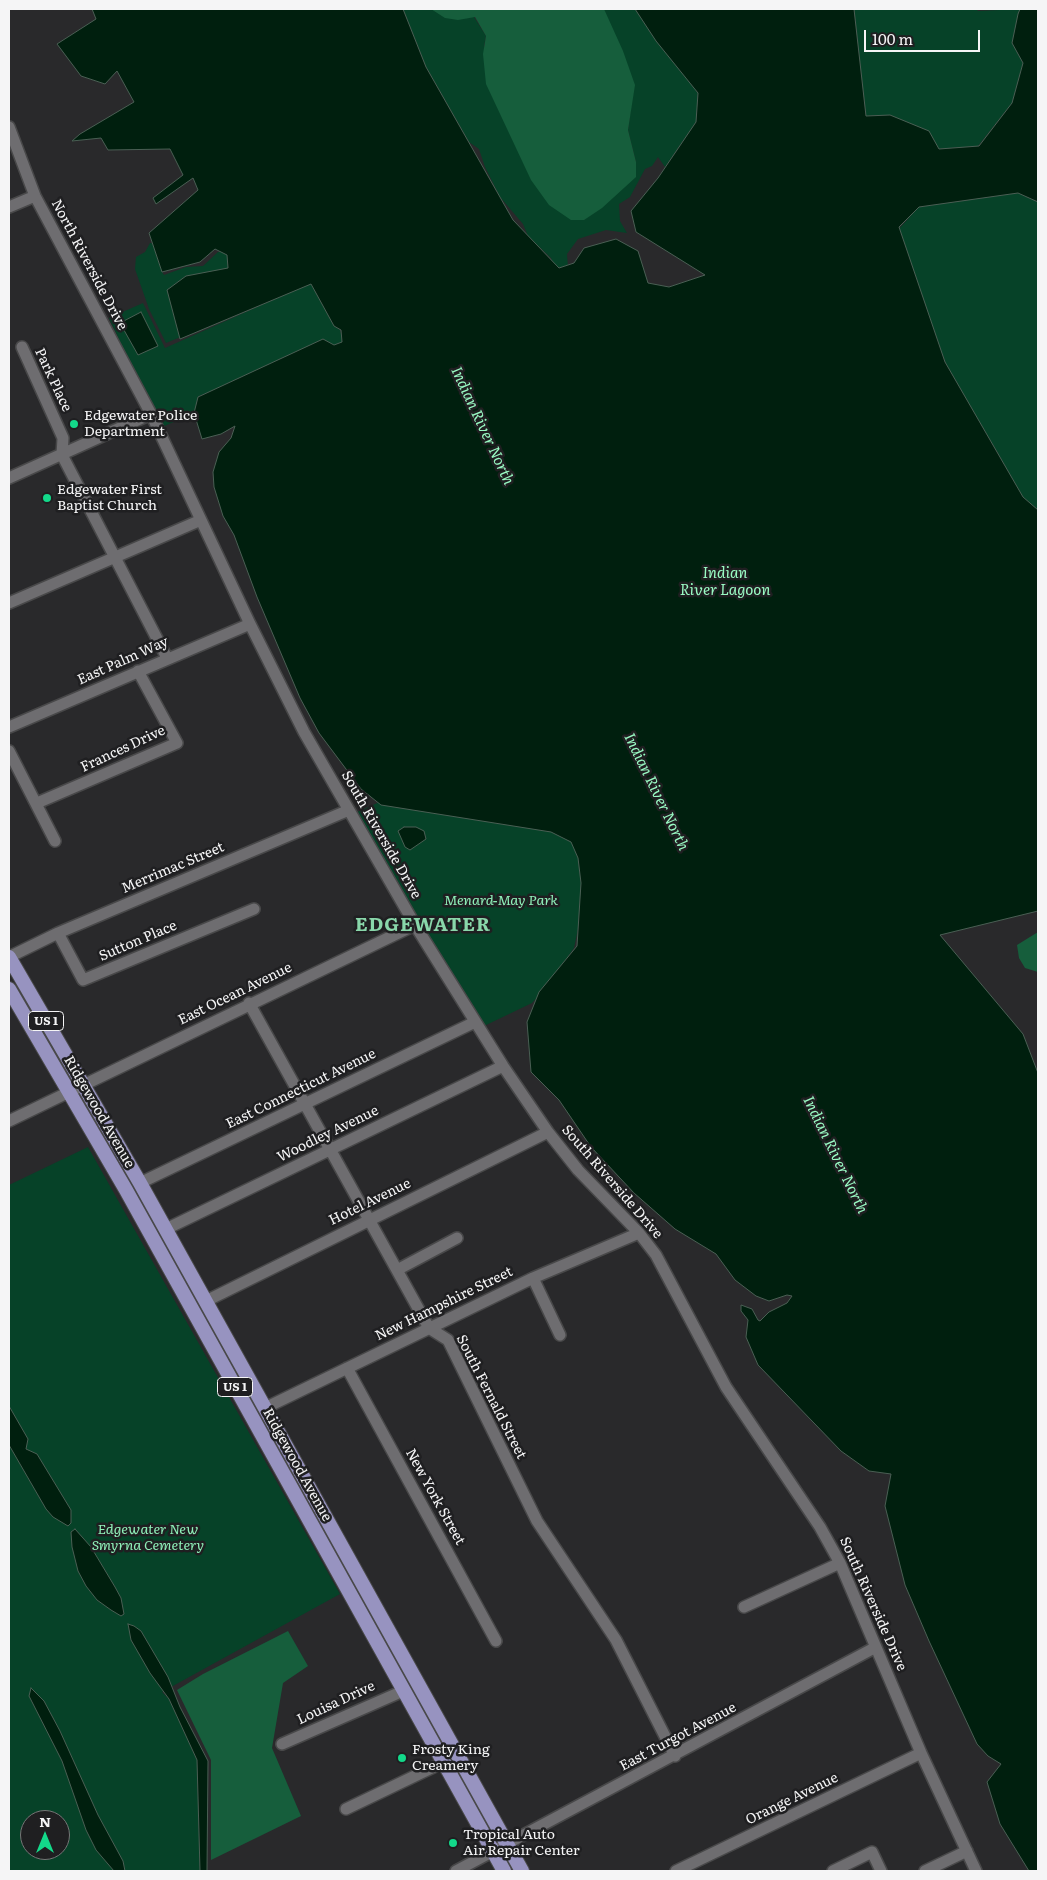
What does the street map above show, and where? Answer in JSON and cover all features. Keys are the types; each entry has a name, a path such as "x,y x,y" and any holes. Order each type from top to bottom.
{"main road":[{"name":"Ridgewood Avenue","path":"9,957 166,1229 522,1871"},
{"name":"Ridgewood Avenue","path":"9,989 201,1324 504,1871"},
{"path":"201,1324 212,1330 251,1398 264,1406"},
{"path":"257,1427 271,1433 312,1505 325,1516"},
{"path":"352,1597 366,1608 399,1667 414,1676"},
{"path":"403,1690 412,1691 418,1697 446,1747 462,1762"}],"street":[{"name":"North Riverside Drive","path":"9,127 22,167 35,196 151,414"},
{"path":"9,207 35,196"},
{"name":"Park Place","path":"22,347 63,438 62,455"},
{"path":"9,478 151,414"},
{"name":"South Riverside Drive","path":"151,414 250,624 304,732 415,924 503,1066 548,1132 578,1170 639,1233 656,1255 677,1291 726,1387 820,1528 840,1563 921,1753 976,1871"},
{"path":"62,455 117,557 167,658"},
{"path":"9,603 201,520"},
{"name":"East Palm Way","path":"9,727 250,624"},
{"name":"Frances Drive","path":"36,803 177,743 138,671"},
{"path":"9,751 54,841"},
{"name":"Merrimac Street","path":"9,957 58,933 349,810"},
{"name":"Sutton Place","path":"58,933 83,980 254,909"},
{"name":"East Ocean Avenue","path":"9,1121 415,924"},
{"name":"South Fernald Street","path":"249,1003 429,1328 448,1340 537,1521 616,1640 675,1756"},
{"name":"East Connecticut Avenue","path":"140,1183 475,1022"},
{"name":"Woodley Avenue","path":"166,1229 503,1066"},
{"name":"Hotel Avenue","path":"206,1301 368,1219 548,1132"},
{"name":"New Hampshire Street","path":"264,1406 533,1278 639,1233"},
{"path":"397,1270 457,1238"},
{"path":"533,1278 560,1335"},
{"name":"New York Street","path":"347,1368 496,1641"},
{"path":"744,1608 840,1563"},
{"name":"East Turgot Avenue","path":"456,1871 494,1853 876,1647"},
{"name":"Louisa Drive","path":"282,1744 403,1690"},
{"name":"Orange Avenue","path":"676,1871 921,1753"},
{"path":"346,1809 444,1762"},
{"path":"925,1871 967,1851"},
{"path":"833,1871 872,1852 881,1871"}],"green space":[{"path":"403,9 469,9 486,36 484,46 584,220 636,162 628,130 631,108 595,9 635,9 698,93 696,122 665,167 658,157 652,166 645,169 630,197 619,204 620,221 627,233 606,230 578,239 567,254 568,268 555,267 551,258 528,236 523,224 500,197 485,167 479,149 469,142 426,67"},
{"path":"431,9 604,9 623,51 635,85 628,130 636,162 636,177 602,208 584,220 571,220 549,205 531,180 486,84 483,54 486,36 475,17 458,20 445,18"},
{"path":"854,9 976,9 978,11 1020,9 1012,43 1023,63 1012,103 978,146 938,149 890,115 866,116"},
{"path":"1018,193 1038,202 1038,510 1025,505 999,455 950,374 896,232 919,207"},
{"path":"150,243 155,244 165,266 162,272 164,275 186,267 203,266 218,252 225,252 233,264 183,336 166,343 149,309 135,269 136,257 145,252"},
{"path":"311,283 334,326 340,330 343,342 199,396 194,413 160,428 109,318 143,303 165,348"},
{"name":"Menard-May Park","path":"554,796 589,876 574,948 545,989 532,1003 482,1027 355,813 384,800"},
{"path":"1038,932 1038,972 1025,968 1019,958 1017,945"},
{"name":"Edgewater New Smyrna Cemetery","path":"88,1147 340,1594 162,1692 169,1699 197,1760 200,1871 9,1871 9,1185"},
{"path":"288,1631 308,1666 283,1683 272,1748 301,1816 211,1860 211,1760 177,1690 203,1674"}],"water":[{"name":"Indian River Lagoon","path":"92,9 403,9 426,67 513,220 559,268 574,263 584,248 616,239 638,251 648,283 669,287 705,275 636,232 631,211 658,178 696,122 698,93 656,41 635,9 854,9 866,116 890,115 929,131 939,149 979,146 1012,103 1023,63 1012,43 1018,14 1020,9 1038,9 1038,202 1018,193 919,207 899,227 945,362 1023,497 1038,510 1038,911 940,935 1023,1034 1038,1073 1038,1871 1029,1871 1000,1824 987,1782 1001,1764 988,1756 977,1744 905,1585 885,1506 891,1474 869,1471 841,1451 758,1365 746,1337 748,1320 741,1311 741,1305 752,1309 760,1321 769,1312 787,1303 792,1296 787,1295 769,1301 756,1296 735,1280 716,1254 675,1229 634,1193 591,1147 559,1100 531,1072 527,1022 539,992 577,946 581,883 578,858 571,842 551,832 381,805 361,789 319,733 300,698 257,597 234,535 223,516 214,487 213,472 219,452 231,438 235,426 221,434 202,439 194,413 198,397 323,339 334,345 342,342 341,330 334,326 311,284 180,339 167,290 186,276 228,268 227,255 215,249 200,262 162,272 149,233 198,190 193,178 156,204 153,198 183,175 170,149 108,150 101,138 72,141 80,134 134,102 117,71 105,84 81,76 57,44 96,19"},
{"path":"141,312 158,346 138,355 120,323"},
{"path":"404,827 416,827 424,831 426,839 410,850 405,847 398,831"},
{"path":"9,1406 28,1439 26,1449 37,1454 71,1510 71,1523 68,1526 53,1517 46,1509 9,1445"},
{"path":"75,1529 91,1547 121,1598 124,1614 121,1616 97,1600 86,1586 78,1571 72,1547 71,1532"},
{"path":"128,1624 141,1631 168,1677 180,1707 208,1761 207,1871 200,1871 197,1760 169,1699 150,1673 131,1640"},
{"path":"31,1688 44,1701 60,1731 98,1815 123,1861 125,1871 114,1871 96,1850 86,1830 62,1761 29,1696"}],"place":[{"name":"Edgewater Police Department","path":"74,424"},
{"name":"Edgewater First Baptist Church","path":"47,498"},
{"name":"Frosty King Creamery","path":"402,1758"},
{"name":"Tropical Auto Air Repair Center","path":"453,1843"}],"district":[{"name":"EDGEWATER","path":"423,925"}],"water label":[{"name":"Indian River North","path":"482,426"},
{"name":"Indian River North","path":"656,792"},
{"name":"Indian River North","path":"835,1155"}]}
